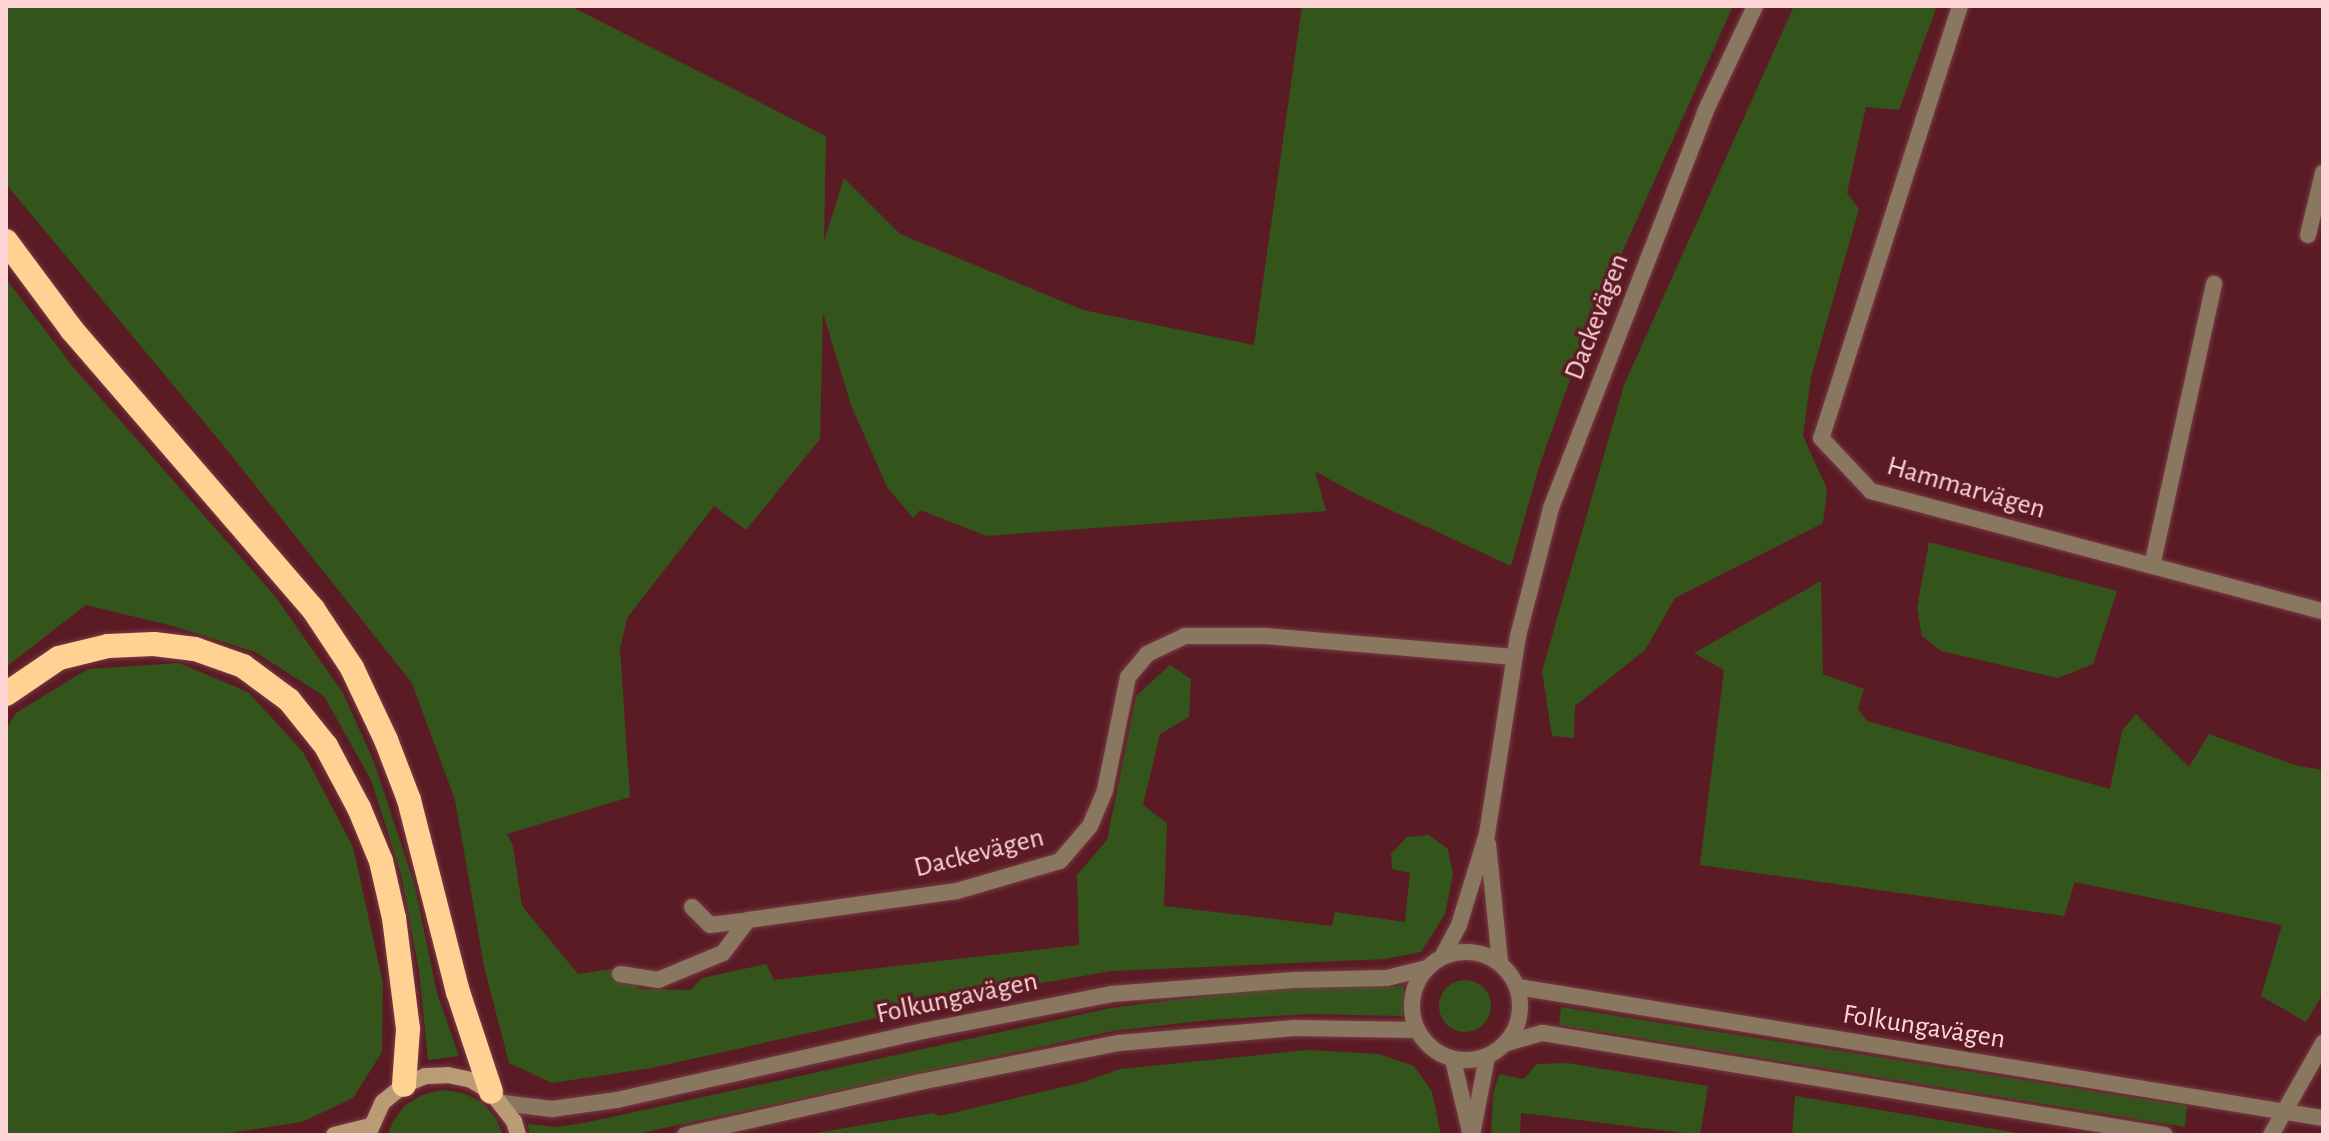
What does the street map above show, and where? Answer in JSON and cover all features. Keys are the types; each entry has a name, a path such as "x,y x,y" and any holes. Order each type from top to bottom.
{"highway":[{"path":"6,241 72,330 213,489 313,609 352,668 386,740 409,800 458,992 497,1097"},
{"path":"6,694 59,658 108,646 154,644 195,649 243,666 289,700 326,746 359,808 381,861 394,918 408,1029 404,1085"}],"main road":[{"path":"334,1135 369,1130 383,1102 404,1085 425,1076 448,1075 471,1080 497,1097 518,1135"}],"street":[{"name":"Dackevägen","path":"1442,957 1459,925 1487,834 1514,657 1551,508 1705,112 1755,6"},
{"name":"Hammarvägen","path":"1960,6 1821,438 1871,491 2323,611"},
{"path":"2308,235 2322,177"},
{"path":"2152,566 2214,284"},
{"name":"Dackevägen","path":"692,907 710,925 957,891 1060,861 1090,826 1105,790 1128,677 1147,654 1185,636 1265,636 1514,657"},
{"name":"Dackevägen","path":"1487,834 1500,962"},
{"path":"620,974 658,980 723,953 748,920"},
{"path":"1507,1043 1521,1015 1518,987 1500,962 1472,951 1442,957 1427,968 1412,998 1417,1030 1431,1048 1453,1060 1487,1057 1507,1043 1543,1033 2165,1135"},
{"name":"Folkungavägen","path":"497,1097 552,1109 617,1100 936,1028 1111,994 1279,981 1387,978 1427,968"},
{"name":"Folkungavägen","path":"1518,987 2323,1118"},
{"path":"685,1135 920,1082 1119,1043 1294,1028 1417,1030"},
{"path":"2271,1135 2323,1043"},
{"path":"1471,1135 1487,1057"},
{"path":"1453,1060 1471,1135"}],"green space":[{"path":"6,6 570,6 826,136 824,241 844,178 900,234 1083,310 1254,345 1302,6 1733,6 1589,326 1538,470 1511,566 1356,494 1315,471 1326,511 987,536 920,510 913,518 887,487 851,405 823,313 820,439 746,530 714,506 627,618 620,649 630,797 507,834 513,846 522,906 578,974 613,969 640,989 691,990 702,978 766,964 774,980 1079,945 1077,875 1107,840 1136,696 1170,665 1191,679 1189,717 1160,734 1143,805 1167,823 1164,906 1332,926 1335,912 1405,922 1410,873 1392,869 1391,854 1407,837 1429,835 1448,849 1453,874 1445,914 1421,952 1385,959 1112,971 1011,988 651,1068 552,1083 509,1063 484,966 455,800 412,683 223,445 6,184"},
{"path":"1794,6 1937,6 1899,110 1866,107 1847,193 1859,209 1811,377 1803,436 1827,489 1823,523 1675,598 1645,650 1575,706 1574,738 1552,736 1542,671 1624,385"},
{"path":"6,279 73,367 274,595 343,693 374,762 414,883 437,993 459,1056 428,1060 419,971 401,874 371,780 324,696 255,652 173,626 86,605 6,667"},
{"path":"1929,542 2117,591 2093,664 2058,678 1941,651 1922,636 1917,608"},
{"path":"1821,581 1823,674 1864,689 1858,709 1867,721 2110,789 2122,731 2136,714 2189,767 2209,734 2298,766 2323,770 2323,994 2306,1022 2261,996 2282,925 2075,882 2064,916 1700,865 1724,670 1694,653"},
{"path":"179,663 248,692 303,752 353,847 383,983 382,1052 353,1098 302,1122 217,1135 6,1135 6,729 16,713 88,669"},
{"path":"1465,980 1483,988 1491,1006 1483,1024 1465,1032 1447,1024 1439,1006 1447,988"},
{"path":"1404,986 1403,1016 1309,1014 1209,1020 1113,1031 632,1135 530,1135 528,1124 556,1127 584,1123 1111,1008 1260,989"},
{"path":"1561,1007 2187,1106 2185,1127 1559,1025"},
{"path":"1308,1050 1379,1054 1414,1066 1432,1092 1441,1135 804,1135 933,1113 940,1116 1084,1082 1120,1069"},
{"path":"1567,1063 1708,1086 1700,1135 1521,1113 1520,1135 1491,1135 1493,1094 1499,1074 1524,1079 1537,1064"},
{"path":"442,1090 463,1093 482,1102 496,1118 503,1135 388,1135 404,1106 422,1095"},
{"path":"1795,1096 2030,1135 1792,1135"}]}
